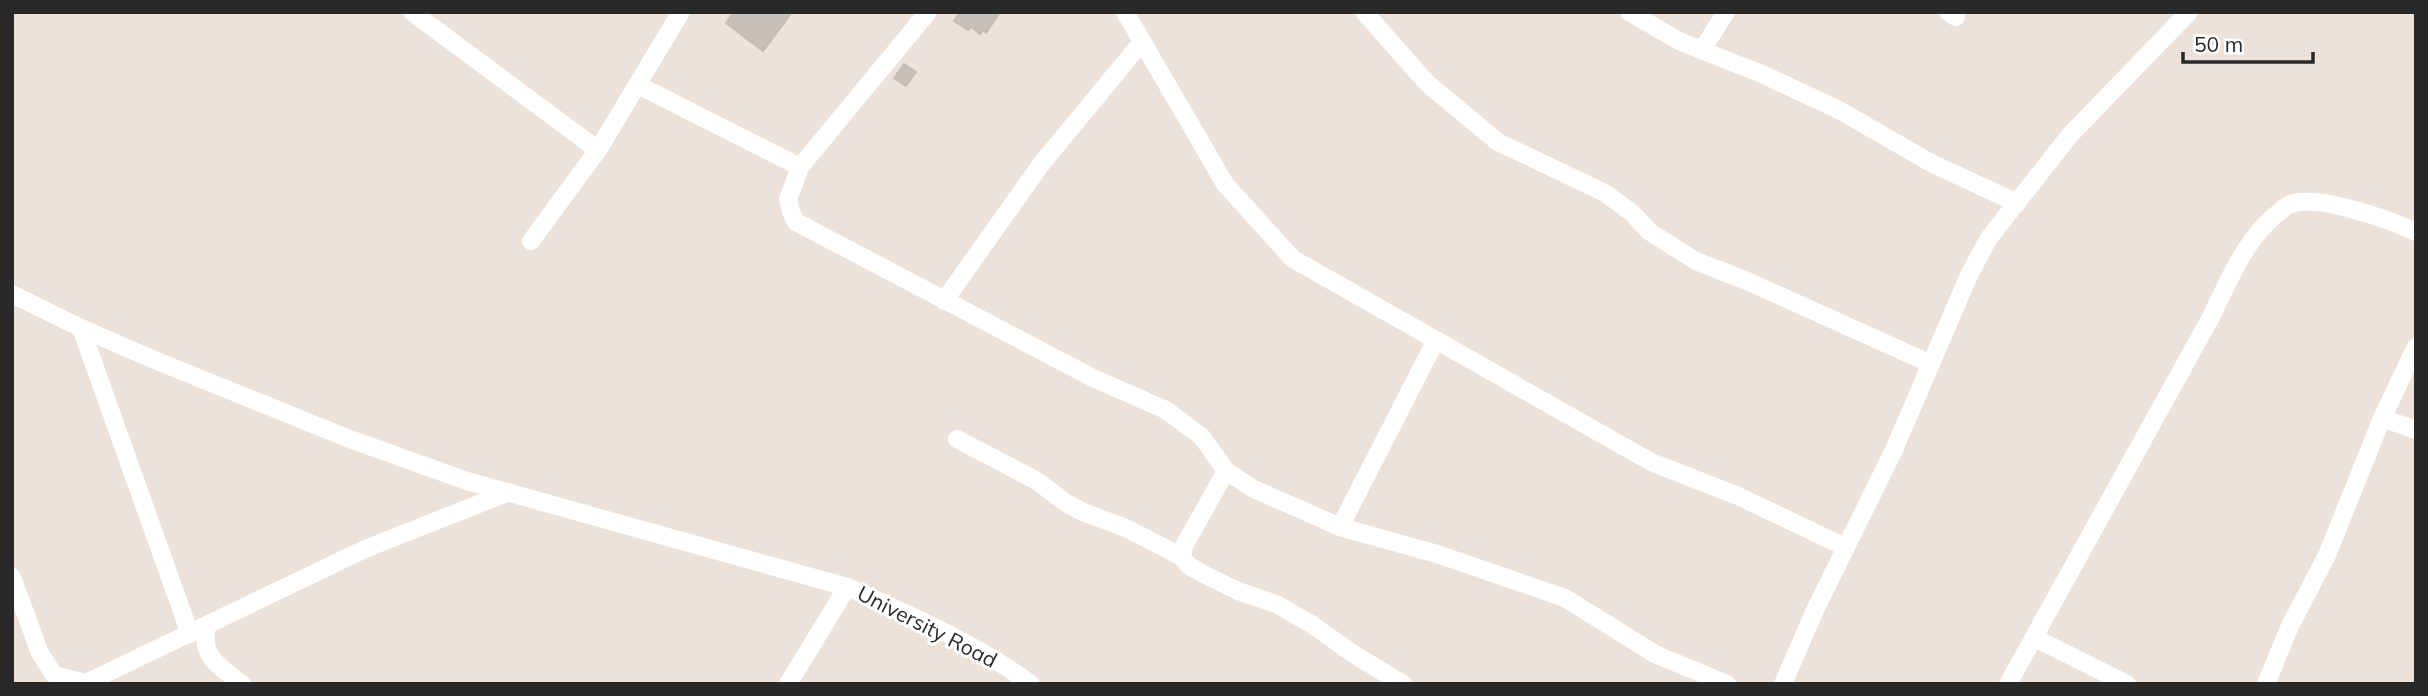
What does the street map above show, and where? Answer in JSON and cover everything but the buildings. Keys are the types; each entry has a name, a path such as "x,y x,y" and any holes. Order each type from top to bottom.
{"street":[{"path":"412,12 598,150"},
{"path":"531,241 598,150 681,12"},
{"path":"928,12 800,167 788,199 790,212 796,222 1093,378 1166,410 1202,437 1226,471 1254,489 1339,527 1437,554 1565,598 1655,654 1727,684"},
{"path":"1125,12 1225,184 1293,259 1651,461 1738,496 1845,547"},
{"path":"1364,12 1428,84 1499,142 1605,193 1632,213 1650,232 1696,261 1772,292 1931,364"},
{"path":"1629,12 1681,42 1764,75 1839,110 1931,163 2017,203"},
{"path":"1702,50 1726,12"},
{"path":"1783,684 1845,547 1893,452 1970,273 1989,238 2070,135 2189,12"},
{"path":"944,301 1042,163 1142,42"},
{"path":"638,85 800,167"},
{"path":"2008,684 2211,317 2235,265 2264,223 2290,204 2316,202 2378,218 2416,232"},
{"path":"12,294 81,328 347,438 467,481 847,587"},
{"path":"81,328 207,652 242,684"},
{"path":"1339,527 1436,340"},
{"path":"2266,684 2290,625 2327,555 2382,418 2416,347"},
{"path":"2382,418 2416,430"},
{"path":"957,439 1037,481 1083,512 1126,528 1182,557 1188,565 1203,574 1238,591 1276,604 1403,684"},
{"path":"1182,557 1188,536 1226,471"},
{"path":"12,577 40,653 54,675 86,683 365,550 509,492"},
{"name":"University Road","path":"788,684 847,587 922,620 1013,678 1031,684"},
{"path":"2035,638 2127,684"}]}
